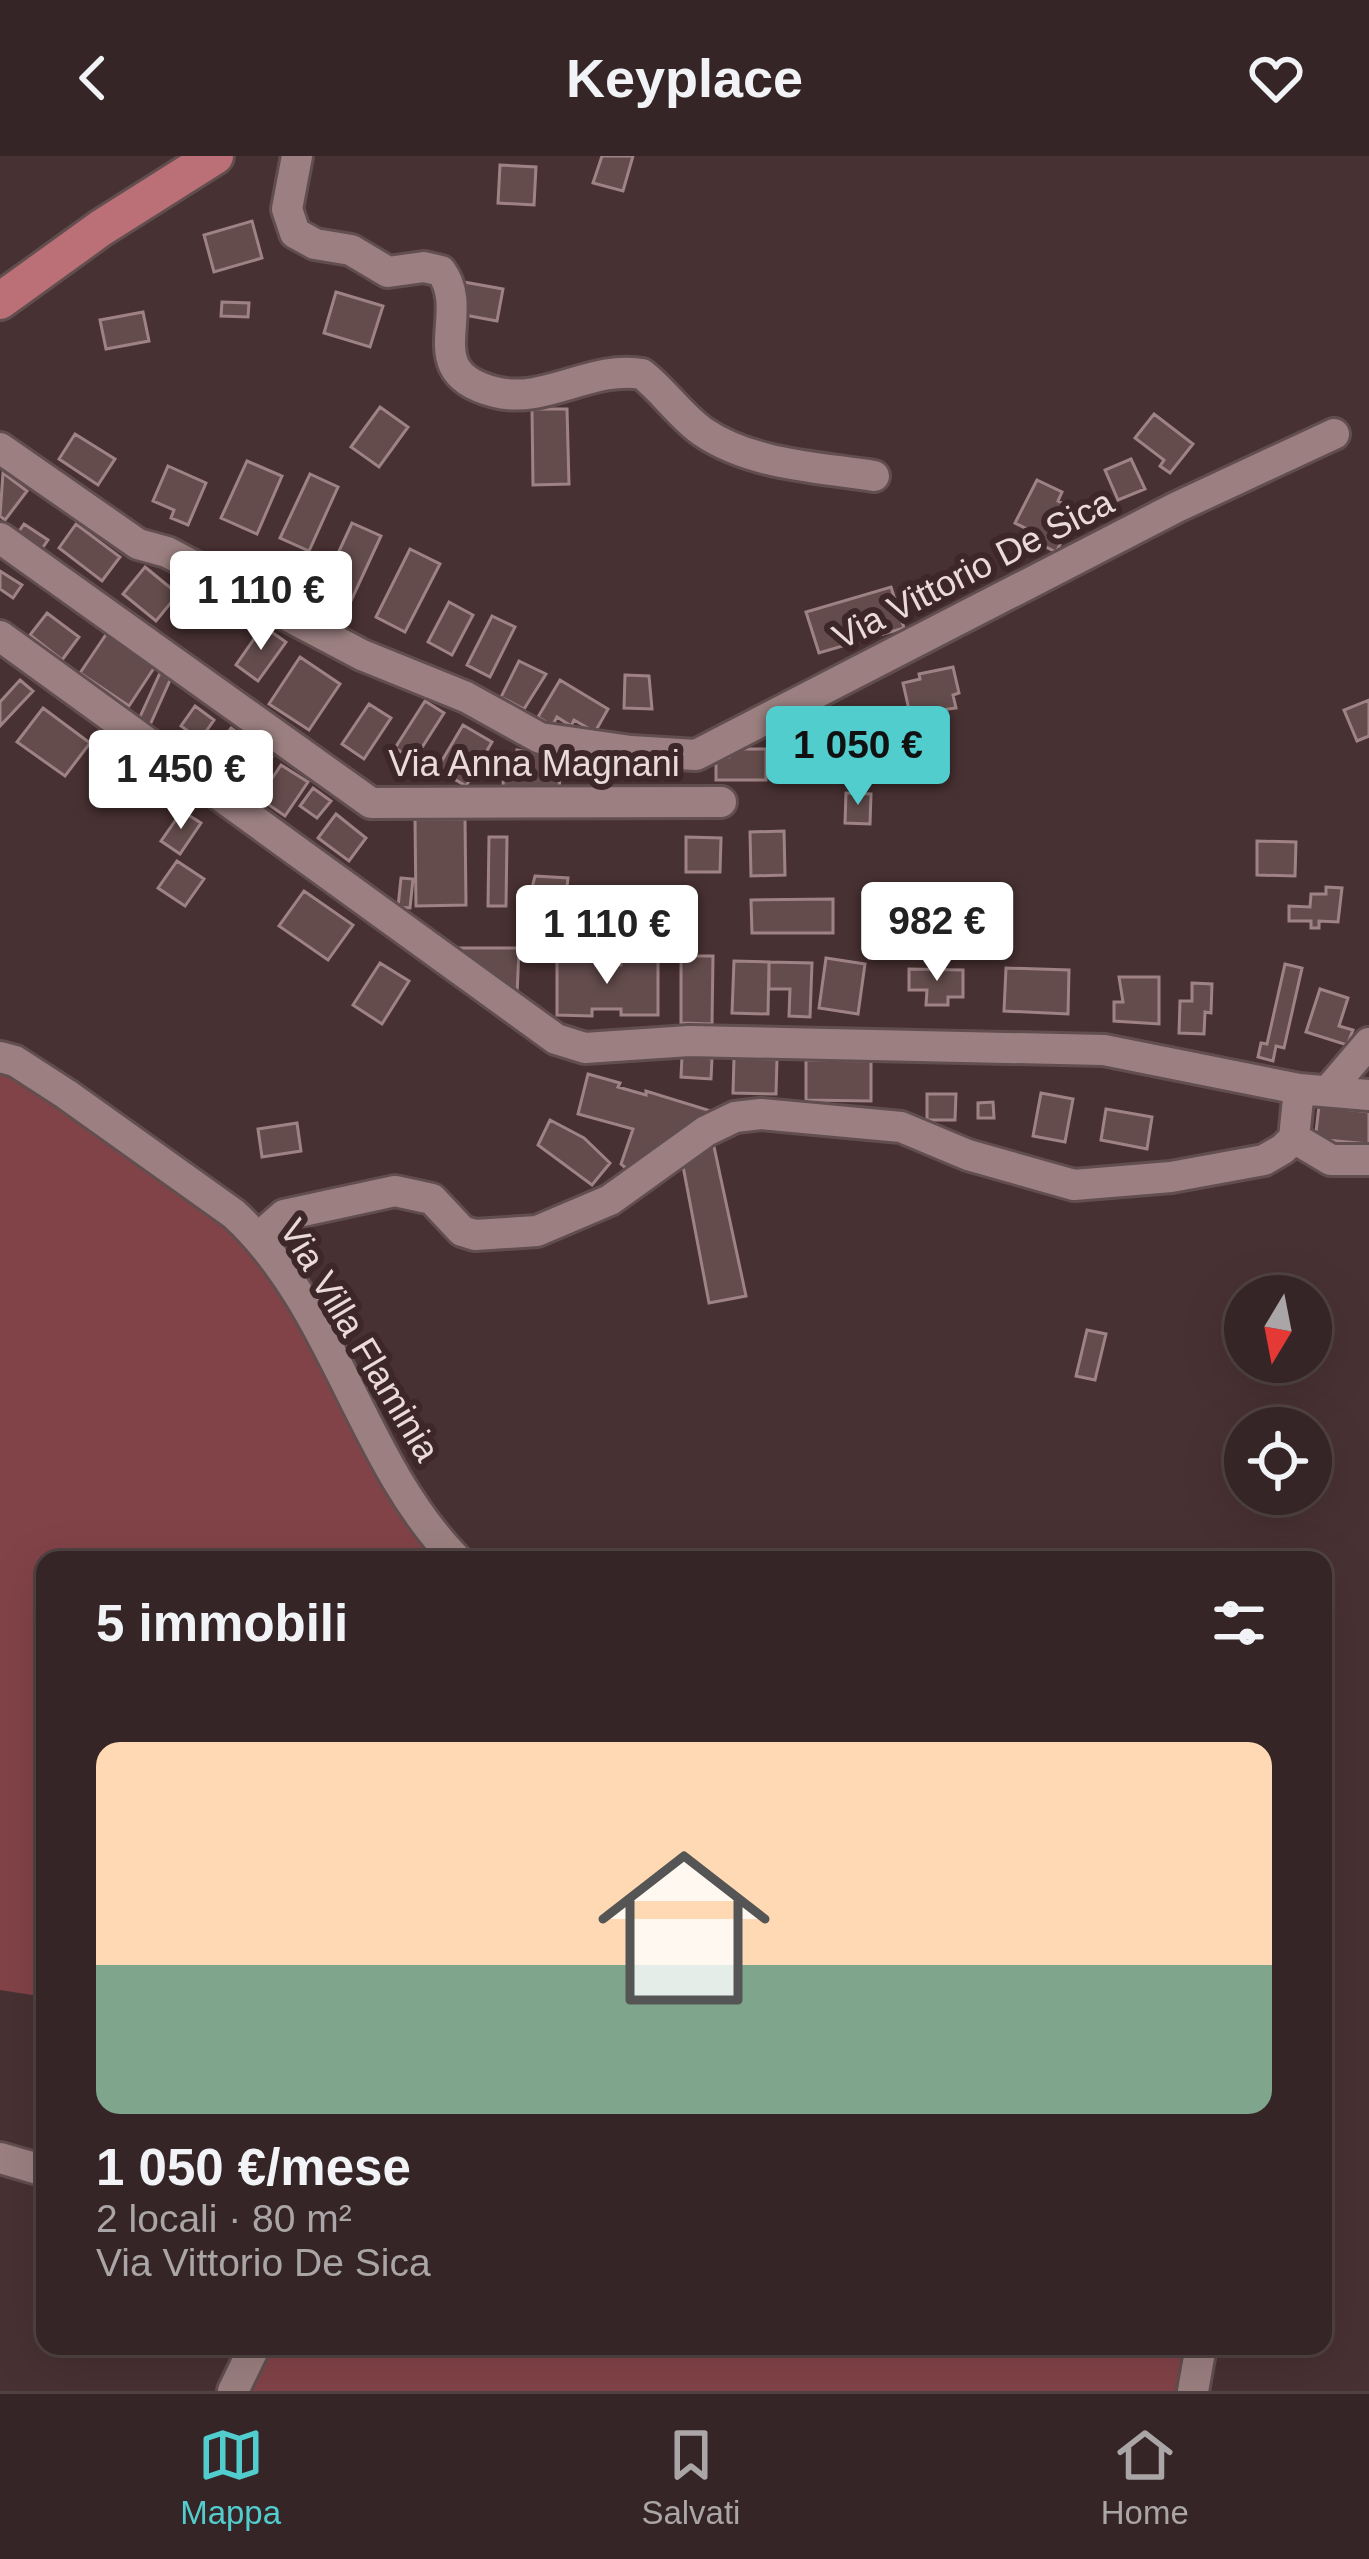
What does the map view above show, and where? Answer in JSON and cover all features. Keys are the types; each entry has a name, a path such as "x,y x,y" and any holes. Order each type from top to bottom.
{"main road":[{"path":"0,301 101,228 215,156"}],"street":[{"path":"296,156 287,209 295,232 315,244 351,250 388,272 424,267 441,271 449,285 450,357 457,372 475,385 520,394 605,374 642,374 694,425 724,443 765,459 874,476"},
{"name":"Via Vittorio De Sica","path":"0,448 138,544 167,552 362,655 466,697 540,738 696,755 1177,507 1334,434"},
{"name":"Via Anna Magnani","path":"0,538 371,803 722,802"},
{"path":"0,636 556,1039 585,1048 688,1041 1104,1050 1314,1090 1369,1095"},
{"path":"259,1237 284,1215 395,1191 432,1199 462,1231 476,1235 537,1231 610,1200 706,1131 735,1118 761,1114 901,1127 968,1154 1073,1185 1171,1177 1264,1160 1294,1138 1314,1090 1369,1043"},
{"name":"Via Villa Flaminia","path":"0,1057 15,1061 66,1094 259,1237 299,1299 405,1492 450,1551"},
{"path":"1294,1138 1331,1160 1369,1160"},
{"path":"0,2158 36,2168"},
{"path":"233,2391 251,2355"},
{"path":"1193,2391 1199,2355"}],"shaded area":[{"path":"0,1065 229,1223 253,1247 436,1551 36,1551 36,1996 0,1990"},
{"path":"264,2355 1189,2355 1183,2391 246,2391"}],"building":[{"path":"602,156 633,156 623,191 593,183"},
{"path":"500,165 536,167 534,205 498,203"},
{"path":"252,221 262,258 214,272 204,235"},
{"path":"464,282 503,289 497,321 459,314"},
{"path":"336,292 383,306 370,347 324,333"},
{"path":"222,302 249,303 248,317 221,316"},
{"path":"143,312 149,341 106,349 100,320"},
{"path":"380,407 408,427 379,467 351,447"},
{"path":"532,409 567,409 569,484 533,485"},
{"path":"1154,414 1193,444 1170,473 1160,466 1164,460 1135,438"},
{"path":"75,434 115,459 98,485 59,459"},
{"path":"1131,459 1145,489 1118,500 1105,470"},
{"path":"247,461 282,476 257,534 221,518"},
{"path":"168,466 206,483 188,525 171,518 174,510 153,501"},
{"path":"3,473 27,491 5,520 0,516"},
{"path":"310,474 338,487 309,551 280,538"},
{"path":"1037,480 1062,492 1058,501 1072,508 1056,552 1024,536 1027,529 1015,523"},
{"path":"352,523 381,536 344,616 315,603"},
{"path":"24,524 48,540 39,553 15,537"},
{"path":"76,524 120,557 102,581 59,548"},
{"path":"410,549 440,564 405,632 376,617"},
{"path":"145,567 178,594 156,621 123,594"},
{"path":"0,571 22,585 13,598 0,589"},
{"path":"891,587 904,628 819,653 806,612"},
{"path":"449,602 473,615 452,655 428,642"},
{"path":"47,613 79,637 62,660 30,635"},
{"path":"492,616 515,627 490,677 467,665"},
{"path":"263,626 286,642 258,681 236,665"},
{"path":"109,630 158,662 129,706 80,673"},
{"path":"300,657 340,684 309,730 269,704"},
{"path":"519,661 546,674 524,709 501,697"},
{"path":"953,667 959,693 953,695 956,708 910,714 903,683 920,679 919,674"},
{"path":"160,673 171,678 150,725 139,719"},
{"path":"625,675 649,676 652,709 624,708"},
{"path":"20,680 33,691 0,726 0,702"},
{"path":"560,680 608,709 595,732 574,720 571,726 557,717 552,726 538,717"},
{"path":"1369,700 1369,736 1357,741 1344,710"},
{"path":"425,701 444,713 414,760 395,748"},
{"path":"369,704 391,718 364,759 342,744"},
{"path":"195,706 214,720 200,740 181,726"},
{"path":"43,708 90,743 65,776 17,742"},
{"path":"463,725 492,742 466,786 437,769"},
{"path":"231,728 272,757 247,792 206,764"},
{"path":"794,745 840,747 838,780 792,778"},
{"path":"729,749 766,749 766,780 716,780 716,757 729,757"},
{"path":"517,750 561,762 559,791 503,787 504,770 515,771"},
{"path":"281,765 308,782 285,816 259,798"},
{"path":"313,788 331,801 317,818 300,806"},
{"path":"846,793 871,794 870,824 845,823"},
{"path":"182,811 201,823 180,854 161,841"},
{"path":"336,814 366,838 349,861 318,838"},
{"path":"415,819 465,819 466,905 416,906"},
{"path":"784,831 785,875 751,876 750,832"},
{"path":"489,837 507,837 506,906 488,906"},
{"path":"686,837 721,838 720,872 686,872"},
{"path":"1257,841 1296,842 1295,876 1257,875"},
{"path":"177,861 204,879 185,906 158,888"},
{"path":"535,876 568,878 567,887 575,887 559,938 540,934 538,941 520,936"},
{"path":"401,878 413,879 410,908 398,907"},
{"path":"595,887 644,888 644,926 595,925"},
{"path":"1326,887 1342,888 1338,922 1319,921 1319,928 1311,928 1311,921 1289,921 1289,906 1310,907 1311,894 1326,894"},
{"path":"304,891 353,925 328,960 279,926"},
{"path":"833,899 833,933 752,933 751,900"},
{"path":"447,948 519,948 517,996"},
{"path":"681,956 713,956 712,1024 681,1023"},
{"path":"826,958 865,964 858,1014 819,1008"},
{"path":"557,959 596,960 596,965 658,961 658,1015 592,1009 592,1016 557,1015"},
{"path":"734,961 769,962 768,1014 732,1013"},
{"path":"769,962 812,963 810,1017 789,1016 790,989 769,989"},
{"path":"380,963 409,981 382,1024 353,1005"},
{"path":"1285,964 1302,968 1284,1048 1276,1046 1273,1061 1258,1057 1261,1043 1267,1044"},
{"path":"1006,968 1069,970 1068,1014 1004,1011"},
{"path":"909,969 963,970 963,997 948,997 948,1005 926,1005 927,990 909,990"},
{"path":"1119,977 1159,977 1159,1024 1114,1021 1114,1002 1123,1002"},
{"path":"1192,983 1212,984 1204,1034 1179,1033 1180,1001 1192,1001"},
{"path":"1320,989 1348,998 1339,1026 1353,1030 1347,1045 1306,1032"},
{"path":"682,1056 712,1058 711,1079 681,1077"},
{"path":"734,1058 777,1059 776,1094 733,1093"},
{"path":"806,1060 871,1061 871,1101 806,1100"},
{"path":"588,1074 620,1083 618,1087 711,1111 629,1171 621,1164 633,1129 578,1114"},
{"path":"1041,1093 1073,1099 1065,1142 1033,1136"},
{"path":"927,1094 956,1094 955,1120 927,1120"},
{"path":"993,1102 994,1118 978,1118 978,1103"},
{"path":"1319,1106 1369,1112 1369,1144 1326,1140 1316,1132"},
{"path":"1106,1109 1152,1117 1147,1149 1101,1140"},
{"path":"550,1120 584,1138 610,1163 592,1185 538,1145"},
{"path":"297,1123 301,1151 262,1157 258,1129"},
{"path":"713,1142 746,1296 709,1303 683,1166"},
{"path":"1087,1330 1106,1334 1095,1380 1076,1376"}]}
